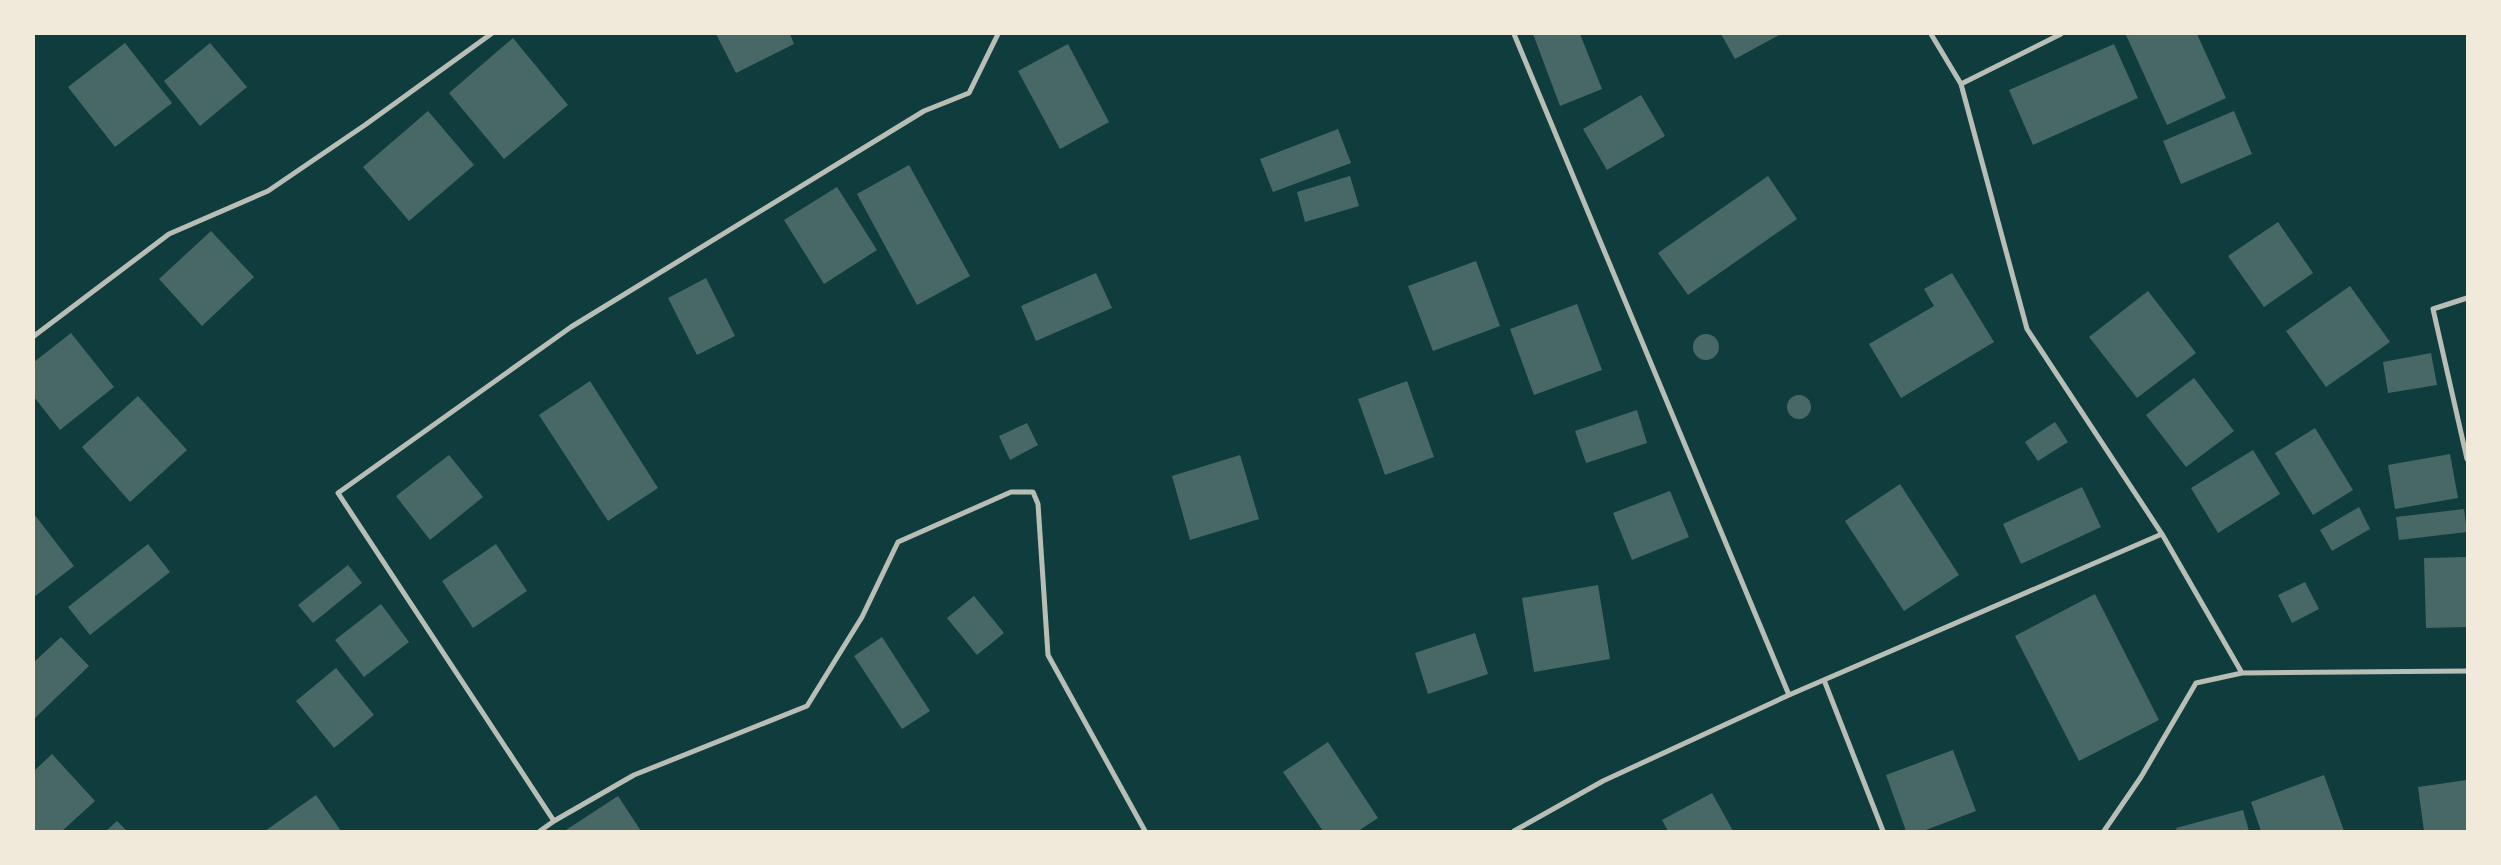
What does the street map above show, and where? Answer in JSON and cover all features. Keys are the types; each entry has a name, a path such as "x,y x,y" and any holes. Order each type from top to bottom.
{"street":[{"path":"34,336 169,234 268,191 365,125 491,34"},
{"path":"554,821 338,493 571,327 924,111 968,93 998,34"},
{"path":"1514,34 1789,695"},
{"path":"1932,34 1961,84 2027,328 2162,534 2242,673"},
{"path":"1961,84 2061,34"},
{"path":"2467,298 2434,309 2467,459"},
{"path":"540,831 634,775 807,706 862,617 898,542 1011,492 1033,492 1038,504 1048,655 1145,831"},
{"path":"1514,831 1604,781 1789,695 2162,534"},
{"path":"2104,831 2141,777 2196,683 2242,673 2467,671"},
{"path":"1824,680 1883,831"}],"building":[{"path":"716,34 790,34 794,44 736,73"},
{"path":"1533,34 1580,34 1602,89 1560,106"},
{"path":"1721,34 1781,34 1735,59"},
{"path":"2197,34 2226,98 2167,125 2126,35"},
{"path":"513,38 568,105 504,159 449,93"},
{"path":"125,43 172,103 115,147 68,87"},
{"path":"210,43 247,87 200,126 164,81"},
{"path":"1068,44 1109,122 1060,149 1018,71"},
{"path":"2114,44 2138,98 2033,145 2009,90"},
{"path":"1641,95 1665,136 1607,170 1583,129"},
{"path":"428,111 474,165 409,221 363,167"},
{"path":"2234,111 2252,154 2181,184 2163,141"},
{"path":"1338,129 1351,163 1273,192 1260,159"},
{"path":"909,165 970,276 917,305 857,194"},
{"path":"1350,176 1359,206 1305,222 1297,192"},
{"path":"1768,176 1797,219 1688,295 1658,253"},
{"path":"837,187 877,250 824,284 784,220"},
{"path":"2278,222 2313,273 2264,307 2228,256"},
{"path":"211,231 254,277 202,326 159,279"},
{"path":"1476,261 1500,326 1433,351 1408,286"},
{"path":"1096,273 1112,308 1036,341 1021,306"},
{"path":"1952,273 1994,342 1901,398 1869,344 1934,306 1924,289"},
{"path":"706,278 735,336 697,355 668,298"},
{"path":"2350,286 2390,342 2326,387 2286,331"},
{"path":"2148,291 2196,353 2137,398 2089,337"},
{"path":"1577,304 1602,370 1534,395 1510,329"},
{"path":"71,333 114,387 60,430 34,397 34,362"},
{"path":"1706,334 1715,338 1719,347 1715,356 1706,360 1697,356 1693,347 1697,338"},
{"path":"2431,353 2437,385 2388,393 2383,362"},
{"path":"2194,378 2234,431 2186,467 2146,415"},
{"path":"590,381 658,488 608,521 539,415"},
{"path":"1407,381 1434,457 1385,475 1358,399"},
{"path":"1799,395 1808,398 1811,407 1808,416 1799,419 1790,416 1787,407 1790,398"},
{"path":"138,396 187,450 130,502 82,447"},
{"path":"1637,410 1647,443 1586,463 1575,431"},
{"path":"2055,422 2068,442 2038,461 2025,442"},
{"path":"1027,423 1038,445 1010,460 999,436"},
{"path":"2315,428 2353,490 2313,515 2275,453"},
{"path":"2253,450 2280,494 2218,533 2191,488"},
{"path":"2450,454 2458,498 2395,509 2388,465"},
{"path":"449,455 483,497 430,540 396,496"},
{"path":"1240,455 1259,519 1190,540 1172,476"},
{"path":"1900,484 1959,575 1904,611 1845,521"},
{"path":"2082,487 2101,527 2021,564 2003,524"},
{"path":"1670,491 1689,537 1632,560 1613,513"},
{"path":"2359,507 2370,529 2332,551 2320,530"},
{"path":"2464,509 2467,532 2399,540 2396,517"},
{"path":"34,514 74,566 34,597"},
{"path":"148,544 170,572 90,635 68,607"},
{"path":"496,544 527,591 473,628 442,581"},
{"path":"2467,557 2467,627 2426,628 2424,558"},
{"path":"348,565 362,583 313,623 298,605"},
{"path":"2305,582 2319,609 2292,623 2278,595"},
{"path":"1598,585 1610,659 1534,672 1522,598"},
{"path":"2095,594 2159,720 2079,761 2015,636"},
{"path":"974,596 1004,633 977,655 947,618"},
{"path":"381,604 409,642 364,677 335,640"},
{"path":"1475,633 1488,674 1428,694 1415,653"},
{"path":"61,637 89,666 34,719 34,662"},
{"path":"882,637 930,711 902,729 854,656"},
{"path":"336,668 374,715 334,748 296,701"},
{"path":"1328,742 1378,818 1358,831 1323,831 1283,772"},
{"path":"1953,750 1976,811 1923,831 1906,831 1886,775"},
{"path":"52,754 95,801 62,831 34,831 34,771"},
{"path":"2324,775 2344,831 2261,831 2251,802"},
{"path":"2467,780 2467,831 2424,831 2418,787"},
{"path":"1712,793 1733,831 1668,831 1662,820"},
{"path":"316,795 341,831 265,831"},
{"path":"618,796 641,831 566,830"},
{"path":"2243,810 2249,831 2177,831 2176,828"},
{"path":"117,821 127,831 106,831"}]}
